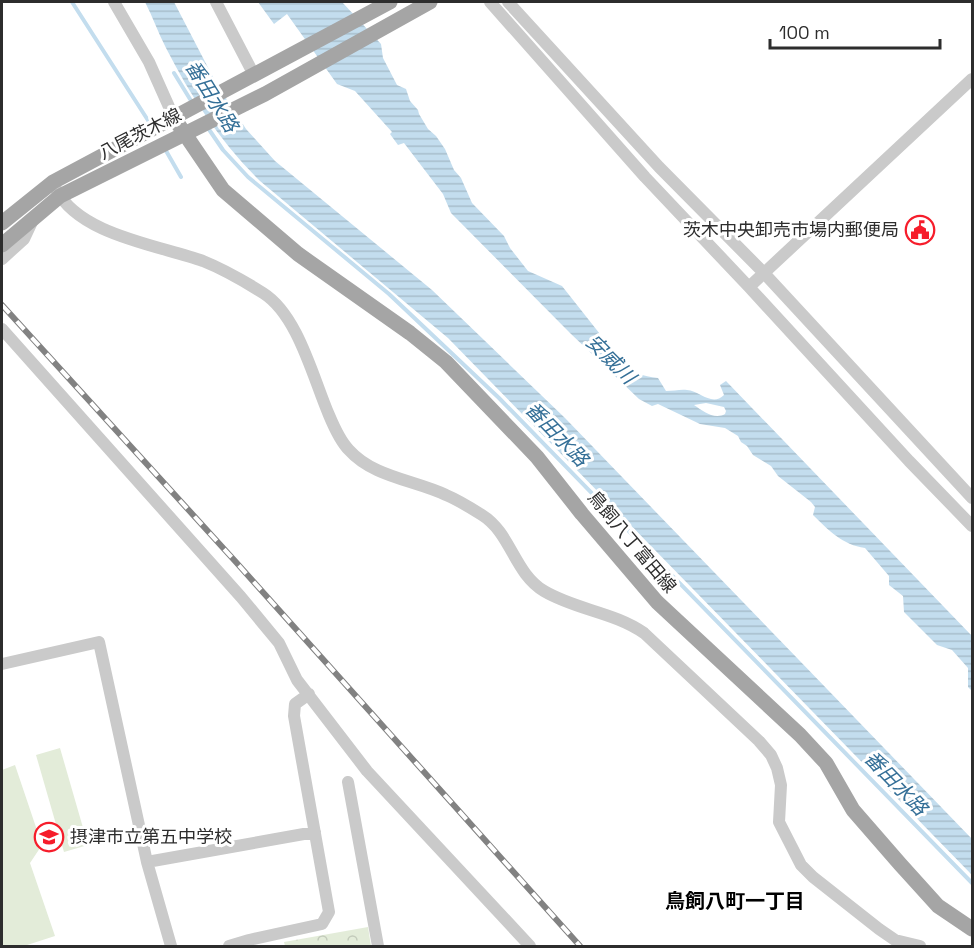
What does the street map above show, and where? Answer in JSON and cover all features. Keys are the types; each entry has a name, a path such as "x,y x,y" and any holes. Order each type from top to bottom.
{"main road":[{"name":"八尾茨木線","path":"2,224 142,135 390,2"},
{"name":"八尾茨木線","path":"2,244 35,216 56,189 151,150 250,101 430,2"},
{"name":"鳥飼八丁富田線","path":"174,118 223,190 298,254 410,333 446,362 537,457 657,602 800,735 826,763 853,810 938,906 972,929"}],"street":[{"path":"114,2 149,62 174,118"},
{"path":"216,2 254,75"},
{"path":"490,2 645,177 972,526"},
{"path":"508,2 659,166 764,273 972,498"},
{"path":"749,286 972,80"},
{"path":"56,189 79,215 126,239 203,261 266,294 285,313 333,426 346,448 361,463 447,495 484,516 497,528 517,563 543,591 575,605 628,622 645,633 771,755 781,785 779,822 801,865 813,877 895,940 920,946"},
{"path":"2,259 24,239 35,216"},
{"path":"2,329 241,597 279,643 297,680 367,771 530,946"},
{"path":"2,664 99,642 147,862 171,946"},
{"path":"229,946 322,924 329,912 294,716 295,704 309,694"},
{"path":"348,782 378,946"},
{"path":"147,862 315,832"}],"green space":[{"path":"60,748 88,845 64,852 36,755"},
{"path":"15,765 42,845 30,863 55,936 24,946 2,946 2,770"},
{"path":"368,927 371,946 285,946 284,942"}],"water":[{"name":"番田水路","path":"145,2 174,2 215,81 246,129 275,161 432,290 565,418 972,839 972,875 448,338 260,181 232,151 196,102 166,48"},
{"name":"安威川","path":"258,2 342,2 381,44 383,58 397,85 406,89 410,101 418,110 428,129 445,149 472,203 504,236 510,248 528,271 562,286 611,348 630,368 640,374 658,378 666,391 687,390 715,399 724,395 720,385 726,381 972,636 972,691 968,687 968,668 952,650 937,645 904,612 903,596 889,585 889,576 865,548 850,544 824,526 813,515 815,507 811,502 778,476 771,466 753,455 738,436 725,428 700,424 658,404 652,406 639,399 451,213 443,194 404,143 398,145 390,134 392,132 355,91 337,84 287,14 274,24","holes":["706,403 724,407 725,414 717,416 694,405"]}],"waterway":[{"path":"72,2 151,125"},
{"name":"番田水路","path":"174,73 193,104"},
{"name":"番田水路","path":"208,128 223,150 248,177 389,294 499,398 972,883"},
{"path":"165,149 181,177"}],"railway":[{"path":"2,305 580,946"}],"place":[{"name":"茨木中央卸売市場内郵便局","path":"920,230"},
{"name":"摂津市立第五中学校","path":"49,837"}],"district":[{"name":"鳥飼八町一丁目","path":"735,901"}]}
